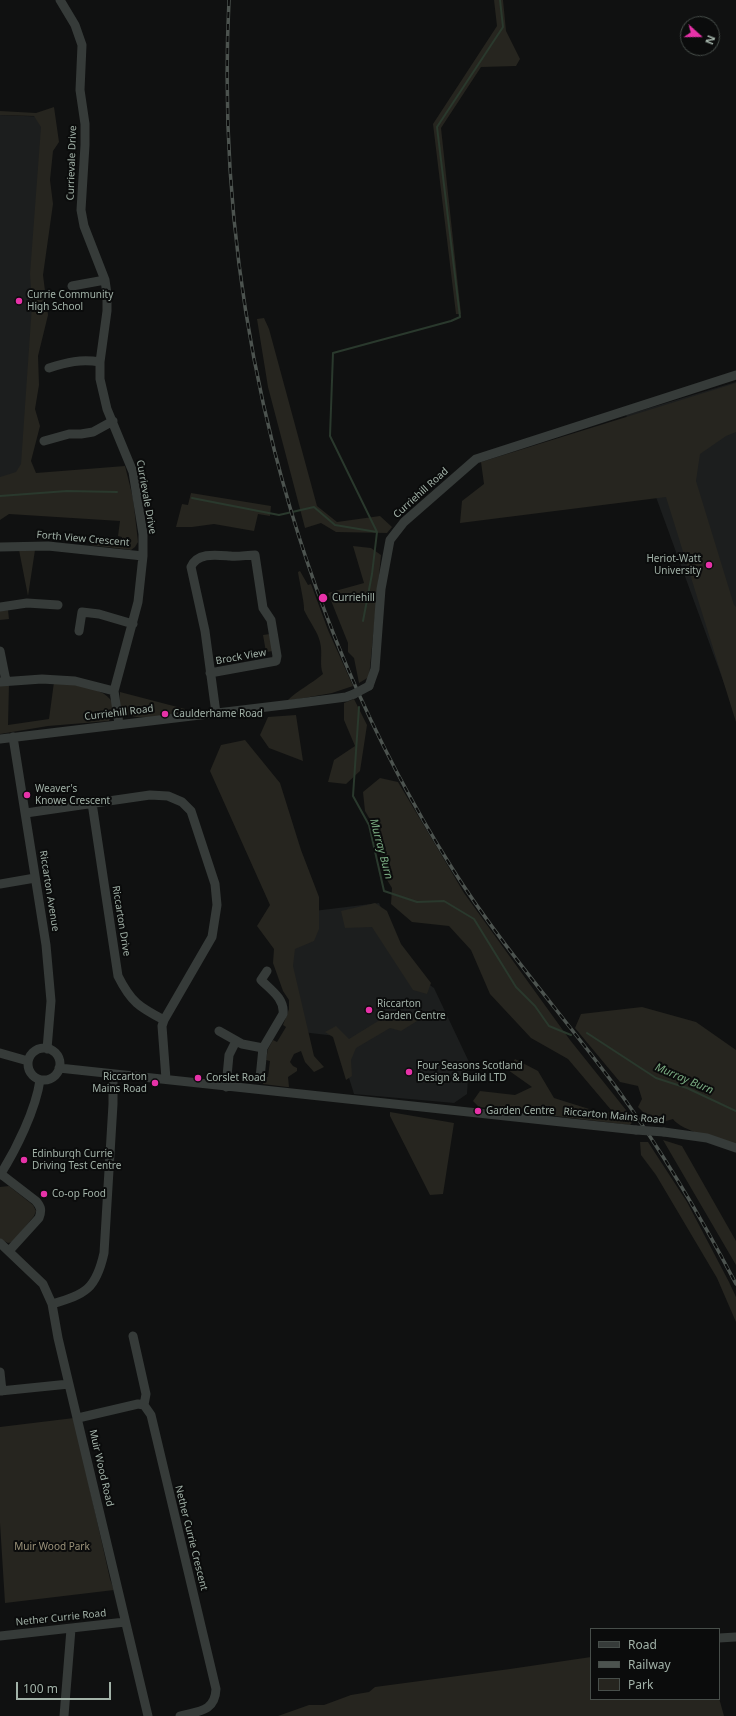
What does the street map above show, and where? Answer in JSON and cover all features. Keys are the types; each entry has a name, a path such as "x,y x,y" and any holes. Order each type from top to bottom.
{"street":[{"name":"Currievale Drive","path":"60,0 75,25 82,45 80,90 85,124 85,145 81,210 84,226 105,280 107,311 100,362 103,395 133,472 143,534 143,556"},
{"path":"72,286 105,280"},
{"path":"49,368 70,361 85,359 100,362"},
{"name":"Curriehill Road","path":"0,738 330,699 354,694 369,686 375,669 381,589 390,540 404,522 476,459 481,456 736,375"},
{"path":"44,441 69,434 93,432 113,421"},
{"name":"Forth View Crescent","path":"0,547 48,546 143,556"},
{"name":"Brock View","path":"219,554 231,556 255,555 263,608 271,620 277,656 276,661 273,663 210,673 205,631 191,566 193,561 198,558 219,554"},
{"path":"120,724 114,691 133,624 140,590 143,556"},
{"path":"0,607 27,603 58,605"},
{"path":"79,631 82,612 99,614 133,624"},
{"path":"0,651 3,681 42,678 75,681 114,691"},
{"path":"210,673 216,713"},
{"name":"Riccarton Avenue","path":"13,737 46,945 51,1001 47,1049"},
{"path":"26,813 150,795 168,796 182,802 191,811 203,845 214,884 217,905 212,937 164,1020 162,1033 166,1080"},
{"name":"Riccarton Drive","path":"92,803 118,976 128,996 142,1009 164,1020"},
{"path":"0,884 35,878"},
{"path":"260,1078 263,1048 284,1010 281,1000 261,980 267,971"},
{"path":"219,1031 246,1046 263,1048"},
{"path":"226,1087 229,1055 236,1041"},
{"path":"47,1049 52,1051 58,1059 59,1068 50,1079 40,1080 29,1071 28,1061 34,1052 47,1049"},
{"path":"0,1053 28,1061"},
{"name":"Riccarton Mains Road","path":"59,1068 226,1087 664,1132 707,1138 736,1148"},
{"path":"52,1304 74,1298 91,1287 100,1272 104,1253 113,1104 113,1074"},
{"path":"9,1251 39,1218 41,1212 40,1207 36,1202 0,1174 17,1145 35,1099 40,1080"},
{"name":"Muir Wood Road","path":"0,1243 43,1284 52,1304 58,1338 148,1716"},
{"name":"Nether Currie Crescent","path":"132,1342 146,1394 144,1405 151,1415 216,1689 213,1702 206,1709 180,1716"},
{"path":"0,1372 1,1391 69,1384"},
{"path":"78,1418 138,1404 144,1405"},
{"name":"Nether Currie Road","path":"0,1636 125,1622"},
{"path":"64,1716 71,1629"},
{"path":"720,1638 736,1637"}],"shaded area":[{"name":"Currie Community High School","path":"0,115 49,117 26,489 0,485"},
{"name":"Heriot-Watt University","path":"736,382 736,716 626,415"},
{"name":"Riccarton Garden Centre","path":"379,903 407,968 434,988 469,1062 467,1094 454,1103 354,1094 336,1036 302,1032 280,978 289,914"}],"green space":[{"path":"494,0 503,0 506,31 520,59 516,66 481,67 441,128 461,314 456,314 433,124 497,26"},
{"path":"54,107 59,142 53,151 50,180 53,204 43,275 48,315 38,356 39,385 35,409 40,426 31,461 36,473 125,466 133,498 138,542 131,550 90,545 105,539 122,542 122,537 118,536 120,521 9,514 0,520 0,477 16,472 21,464 32,305 30,274 41,127 34,116 0,115 0,111 36,113"},
{"path":"264,318 269,329 317,506 337,522 380,516 392,527 387,533 336,532 321,523 305,528 268,387 257,319"},
{"path":"736,383 736,432 726,436 700,454 696,481 734,605 736,607 736,722 666,497 460,523 462,501 484,484 481,462"},
{"path":"191,493 271,506 270,516 258,514 254,531 214,524 192,527 176,527 182,504 188,505"},
{"path":"353,546 371,548 381,555 369,677 359,683 354,658 348,652 348,643 328,593 364,583"},
{"path":"19,550 35,550 28,596"},
{"path":"300,571 308,585 311,584 328,630 353,686 332,693 287,701 323,674 321,667 321,646 319,638 304,610 298,572"},
{"path":"8,610 9,619 0,620 0,611"},
{"path":"270,634 273,651 266,652 263,635"},
{"path":"54,682 85,687 106,695 112,701 113,710 109,721 48,726 0,734 0,686 9,684 8,725 49,719"},
{"path":"120,692 185,709 186,713 150,717 132,716 125,713 121,708"},
{"path":"354,699 367,725 360,771 346,784 328,782 334,760 355,746 344,720 344,703"},
{"path":"296,715 303,761 269,748 260,735 268,717"},
{"path":"245,740 280,783 301,850 319,897 319,929 314,941 295,949 293,966 314,1056 324,1067 314,1072 305,1062 301,1051 294,1054 290,1062 297,1068 297,1071 288,1077 289,1087 263,1084 264,1077 268,1077 270,1061 266,1060 268,1049 273,1040 277,1042 286,1027 283,1025 289,1009 289,1000 283,991 273,963 274,949 257,926 270,905 210,771 221,745"},
{"path":"380,778 398,782 464,893 570,1040 634,1120 630,1125 479,1107 473,1101 480,1091 515,1095 532,1087 508,1070 515,1059 538,1071 554,1098 605,1114 612,1111 568,1059 531,1038 490,994 471,950 449,926 412,922 391,904 392,888 381,870 382,840 365,811 363,792"},
{"path":"375,903 387,911 401,944 431,983 427,994 413,990 372,927 345,928 341,911"},
{"path":"642,1007 696,1022 736,1050 736,1145 692,1131 677,1123 673,1119 656,1124 649,1114 646,1115 638,1107 642,1099 638,1086 620,1082 575,1028 581,1014"},
{"path":"416,1012 421,1015 417,1021 401,1031 390,1028 356,1048 351,1060 352,1076 346,1080 333,1037 325,1032 336,1026 349,1039 383,1018 406,1017"},
{"path":"390,1112 454,1123 443,1194 430,1195 390,1116"},
{"path":"663,1140 682,1146 736,1241 736,1265"},
{"path":"640,1142 648,1142 687,1202 736,1297 736,1322 717,1278 656,1175 641,1155"},
{"path":"9,1186 33,1205 36,1211 34,1216 13,1242 8,1243 0,1239 0,1187"},
{"name":"Muir Wood Park","path":"74,1418 110,1579 114,1590 5,1603 0,1523 0,1427"},
{"path":"590,1657 590,1700 720,1700 724,1716 278,1716 309,1705 324,1705 351,1695 369,1692 375,1687"}],"waterway":[{"path":"363,621 372,574 377,532 330,436 333,353 451,321 460,317 437,127 503,27 500,0"},
{"path":"0,496 67,491 117,492"},
{"path":"192,498 279,515 314,507 335,525 377,532"},
{"name":"Murray Burn","path":"359,707 353,796 369,825 384,891 417,902 444,901 474,919 516,987 535,1006 549,1026 571,1035"},
{"name":"Murray Burn","path":"587,1033 656,1078 687,1088 736,1111"}],"railway":[{"path":"229,0 228,113 235,227 251,339 274,451 307,560 347,667 396,770 452,868 491,925 597,1062 634,1113 680,1185 736,1284"}],"place":[{"name":"Currie Community High School","path":"19,301"},
{"name":"Heriot-Watt University","path":"709,565"},
{"name":"Curriehill","path":"323,598"},
{"name":"Caulderhame Road","path":"165,714"},
{"name":"Weaver's Knowe Crescent","path":"27,795"},
{"name":"Riccarton Garden Centre","path":"369,1010"},
{"name":"Four Seasons Scotland Design & Build LTD","path":"409,1072"},
{"name":"Corslet Road","path":"198,1078"},
{"name":"Riccarton Mains Road","path":"155,1083"},
{"name":"Garden Centre","path":"478,1111"},
{"name":"Edinburgh Currie Driving Test Centre","path":"24,1160"},
{"name":"Co-op Food","path":"44,1194"}]}
